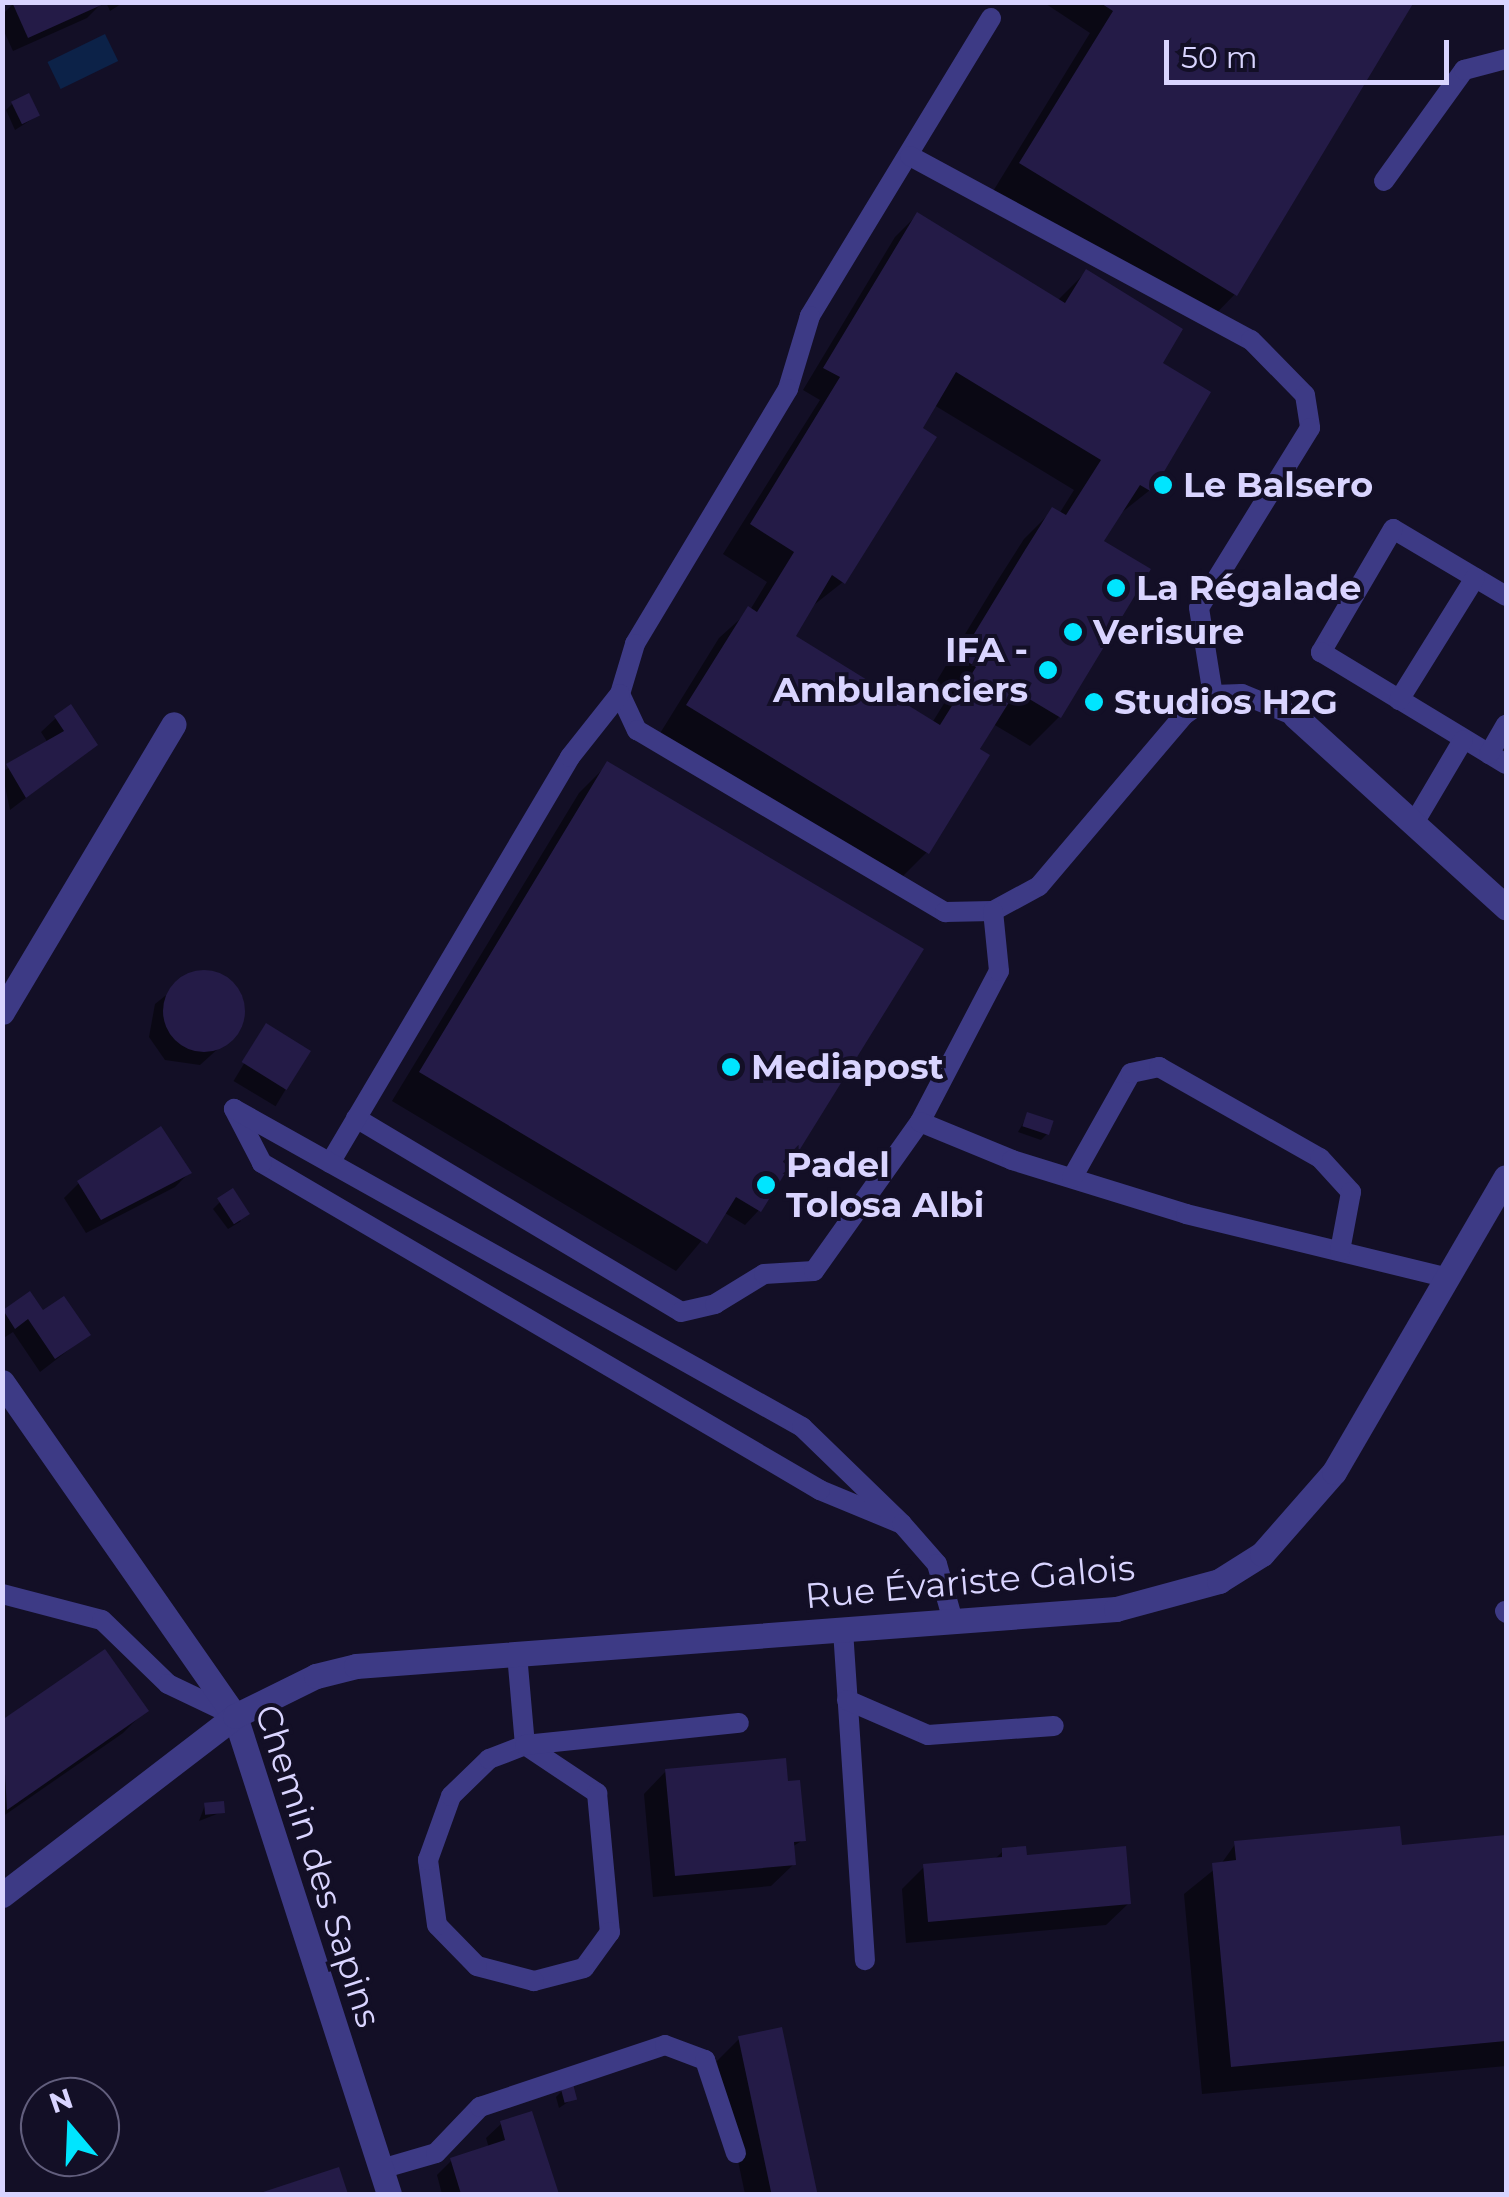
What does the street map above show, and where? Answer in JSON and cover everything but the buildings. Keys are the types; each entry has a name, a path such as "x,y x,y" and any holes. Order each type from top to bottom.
{"street":[{"path":"1295,716 1506,907"},
{"path":"2,1012 174,724"},
{"name":"Rue Évariste Galois","path":"2,1895 235,1716 316,1676 356,1666 1116,1610 1202,1587 1262,1554 1334,1472 1445,1276 1506,1178"},
{"name":"Chemin des Sapins","path":"2,1382 235,1716 389,2194"}],"lane":[{"path":"330,1162 570,757 620,694 635,644 788,389 810,316 991,18"},
{"path":"1384,181 1464,70 1506,59"},
{"path":"910,156 1252,340 1305,396 1310,428 1199,608 1213,695"},
{"path":"1506,596 1393,529 1320,652 1498,759 1506,724"},
{"path":"1399,700 1476,578"},
{"path":"620,694 637,730 945,912 993,911 1039,886 1184,715 1213,695 1242,694 1295,716"},
{"path":"1414,824 1463,740"},
{"path":"356,1118 681,1312 715,1304 764,1274 814,1271 920,1122 1000,971 993,911"},
{"path":"1072,1178 1131,1072 1159,1067 1320,1158 1352,1192 1340,1252"},
{"path":"902,1524 820,1490 262,1163 234,1108 802,1427 902,1524 937,1564 953,1621"},
{"path":"920,1122 1072,1178 1340,1252 1445,1276"},
{"path":"2,1594 102,1620 168,1684 235,1716"},
{"path":"843,1630 864,1960"},
{"path":"517,1654 525,1745"},
{"path":"847,1700 928,1735 1054,1726"},
{"path":"525,1745 597,1794 610,1932 584,1968 534,1981 476,1966 437,1925 428,1860 451,1796 490,1758 525,1745 739,1722"},
{"path":"381,2170 436,2152 480,2107 665,2045 705,2060 736,2153"}],"water":[{"path":"105,34 118,61 61,89 47,62"}],"place":[{"name":"Le Balsero","path":"1163,485"},
{"name":"La Régalade","path":"1116,588"},
{"name":"Verisure","path":"1073,632"},
{"name":"IFA - Ambulanciers","path":"1048,670"},
{"name":"Studios H2G","path":"1094,702"},
{"name":"Mediapost","path":"731,1067"},
{"name":"Padel Tolosa Albi","path":"766,1185"}]}
